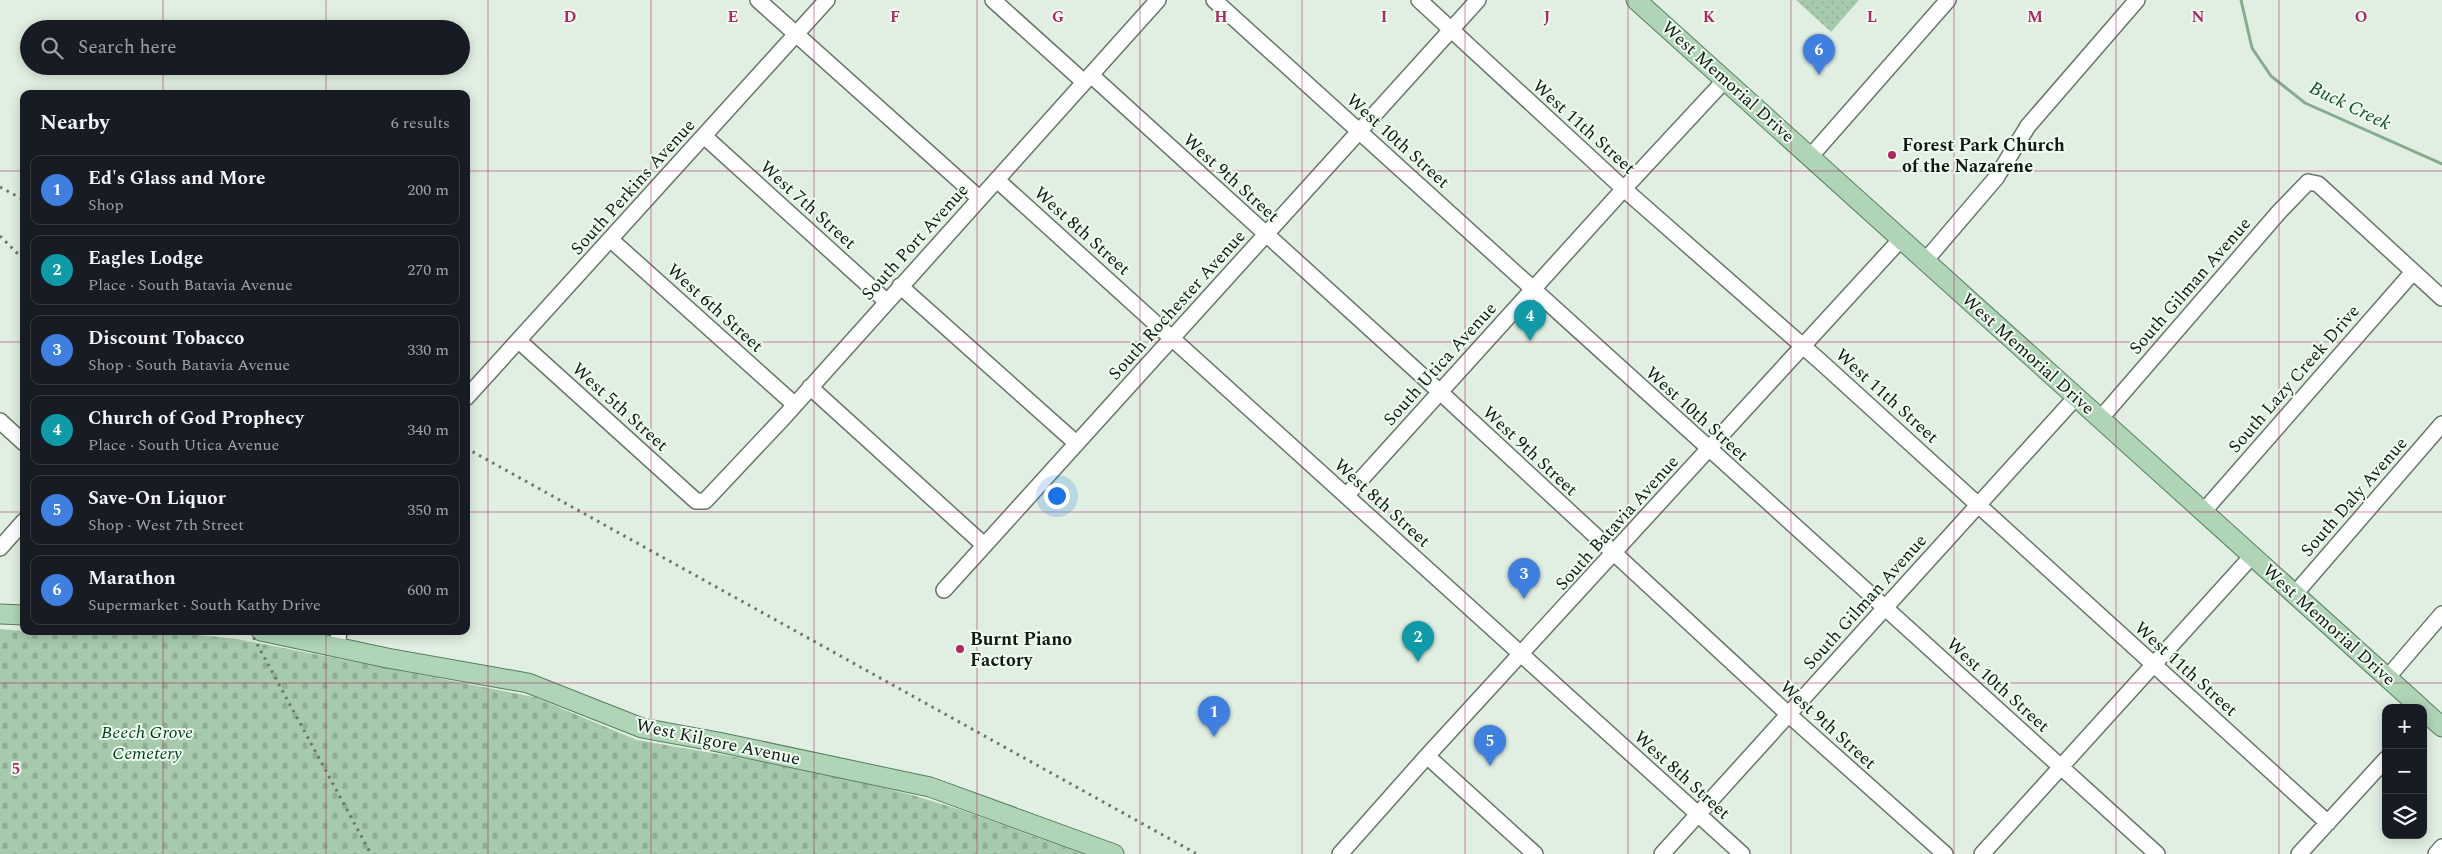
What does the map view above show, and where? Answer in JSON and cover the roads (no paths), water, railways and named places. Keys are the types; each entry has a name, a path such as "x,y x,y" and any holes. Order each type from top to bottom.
{"main road":[{"name":"West Memorial Drive","path":"1636,0 2415,704"},
{"path":"0,614 20,615"},
{"name":"West Kilgore Avenue","path":"300,635 338,639 528,683 642,728 729,744 930,787 1114,854"},
{"name":"West Memorial Drive","path":"2427,714 2442,727"}],"street":[{"path":"758,0 979,198"},
{"name":"South Perkins Avenue","path":"470,394 828,0"},
{"name":"West 9th Street","path":"994,0 1087,78 1266,235 1440,392 1788,714 1945,854"},
{"name":"South Port Avenue","path":"696,501 705,501 1158,0"},
{"name":"West 10th Street","path":"1214,0 2157,854"},
{"name":"West 11th Street","path":"1419,0 1624,189 1803,346 2328,823"},
{"name":"South Rochester Avenue","path":"944,590 1478,0"},
{"path":"1810,157 1948,0"},
{"path":"1925,261 1996,178 2028,126 2137,0"},
{"name":"South Utica Avenue","path":"1346,496 1624,189 1726,80"},
{"name":"West 7th Street","path":"704,136 886,301"},
{"name":"West 8th Street","path":"997,180 1742,854"},
{"name":"South Gilman Avenue","path":"2100,419 2279,212 2304,185 2311,181 2318,184 2413,272"},
{"name":"West 6th Street","path":"610,239 794,404"},
{"name":"South Batavia Avenue","path":"1340,854 1427,756 1901,239"},
{"path":"2413,272 2442,298"},
{"name":"South Lazy Creek Drive","path":"2203,512 2413,272"},
{"path":"900,286 1076,443"},
{"name":"West 5th Street","path":"518,341 696,501"},
{"path":"810,387 984,545"},
{"name":"South Gilman Avenue","path":"1662,854 2076,397"},
{"path":"0,421 20,439"},
{"name":"South Daly Avenue","path":"2294,595 2442,424"},
{"path":"0,548 20,526"},
{"path":"1982,854 2252,556"},
{"path":"2387,678 2442,614"},
{"path":"1427,756 1535,854"},
{"path":"2299,854 2382,763"},
{"path":"2436,854 2442,847"}],"waterway":[{"name":"Buck Creek","path":"2241,0 2252,48 2271,76 2305,103 2442,164"}],"railway":[{"path":"0,187 20,198"},
{"path":"0,236 20,256"},
{"path":"470,450 1197,854"},
{"path":"252,635 371,854"}],"place":[{"name":"Marathon","path":"1819,75"},
{"name":"Forest Park Church of the Nazarene","path":"1892,155"},
{"name":"Church of God Prophecy","path":"1530,341"},
{"name":"Discount Tobacco","path":"1524,599"},
{"name":"Burnt Piano Factory","path":"960,649"},
{"name":"Eagles Lodge","path":"1418,662"},
{"name":"Ed's Glass and More","path":"1214,737"},
{"name":"Save-On Liquor","path":"1490,766"}],"park label":[{"name":"Beech Grove Cemetery","path":"147,742"}]}
